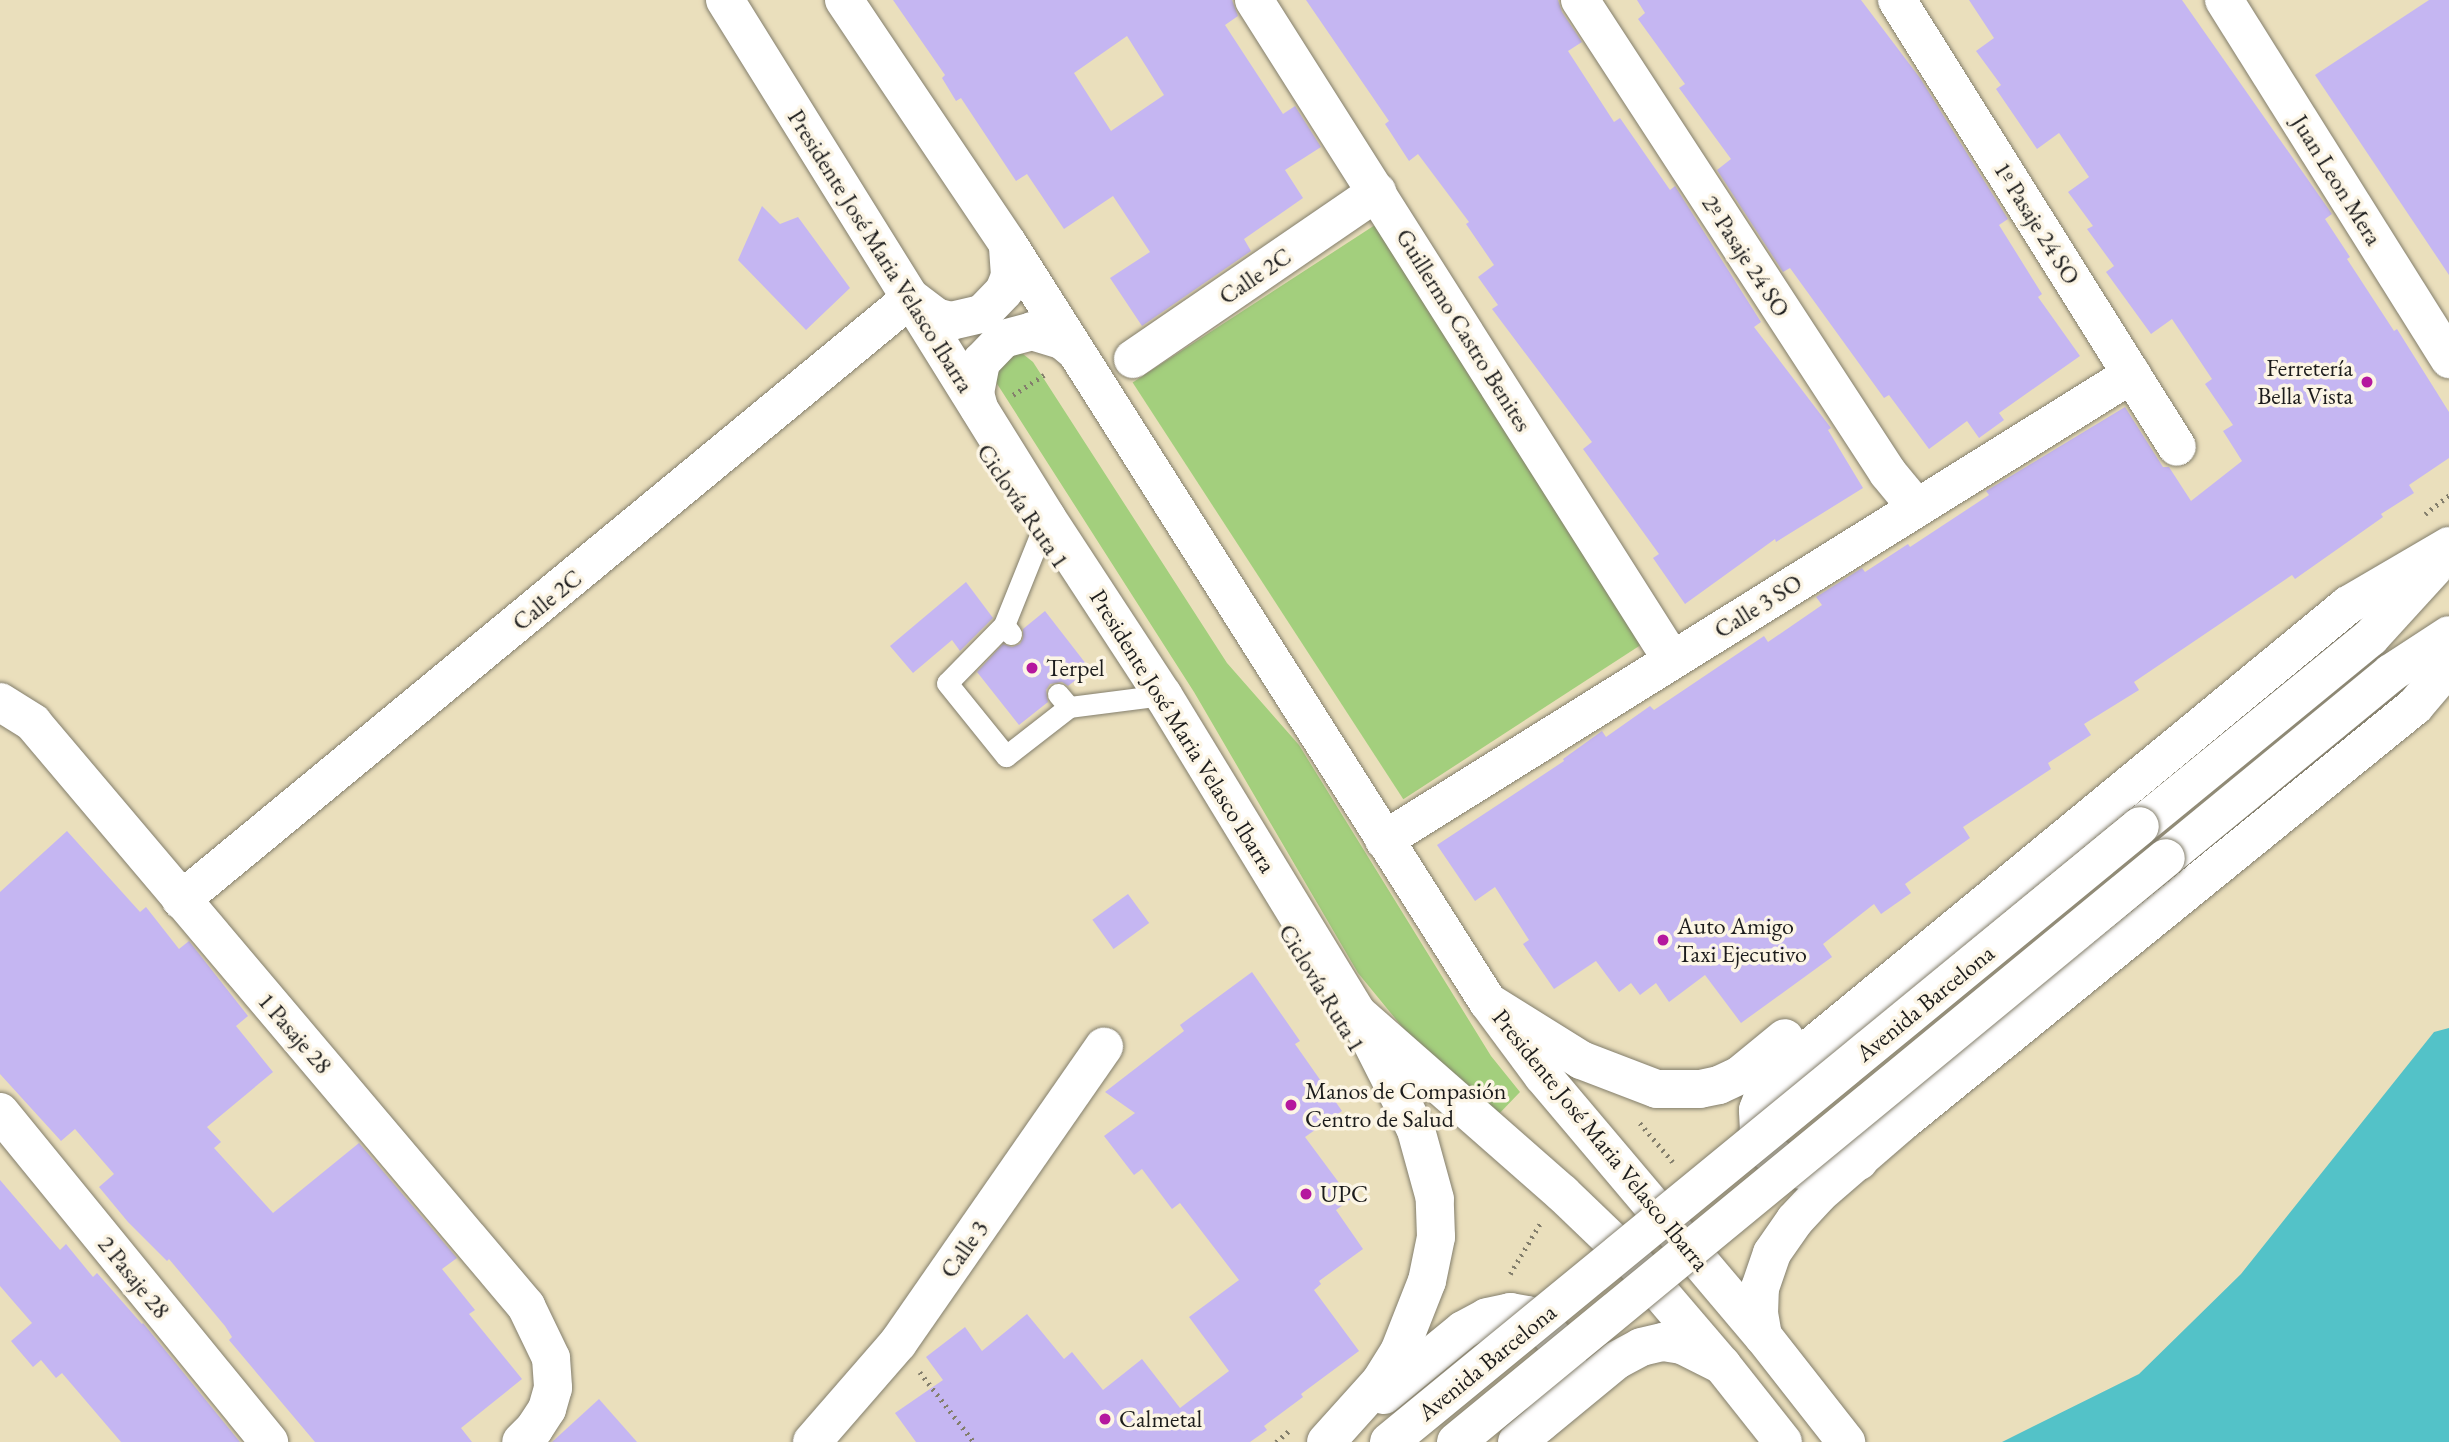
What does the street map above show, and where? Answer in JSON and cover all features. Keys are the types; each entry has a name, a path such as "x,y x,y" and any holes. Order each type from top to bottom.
{"main road":[{"name":"Presidente José Maria Velasco Ibarra","path":"724,0 1048,518 1163,695 1357,1013 1580,1209 1634,1262 1783,1442"},
{"name":"Presidente José Maria Velasco Ibarra","path":"844,0 1008,244 1488,1002 1543,1076 1770,1345 1846,1442"},
{"name":"Guillermo Castro Benites","path":"1254,0 1672,660"},
{"name":"2º Pasaje 24 SO","path":"1580,0 1888,473 1917,508"},
{"name":"1º Pasaje 24 SO","path":"1896,0 2177,447"},
{"name":"Juan Leon Mera","path":"2224,0 2449,359"},
{"name":"Calle 2C","path":"1133,359 1377,192"},
{"path":"911,298 929,313 951,321 982,314 1004,291 1010,276 1008,244"},
{"name":"Calle 2C","path":"181,900 911,298"},
{"path":"981,411 975,393 981,362 1003,340 1017,334 1040,332 1062,340 1075,351"},
{"name":"Calle 3 SO","path":"1384,840 2132,373"},
{"path":"1859,1161 1814,1172 1789,1168 1770,1153 1759,1131 1758,1110 1766,1088 1783,1070 1964,919 2348,605 2449,548"},
{"name":"Avenida Barcelona","path":"1389,1442 2371,637 2449,548"},
{"name":"Avenida Barcelona","path":"1456,1442 2390,673 2449,635"},
{"path":"1770,1345 1759,1314 1760,1288 1772,1253 1795,1220 1819,1194 1901,1123 2415,706 2449,666"},
{"name":"1 Pasaje 28","path":"0,702 33,723 526,1306 551,1358 553,1388 547,1409 534,1429 521,1442"},
{"path":"1488,1002 1581,1060 1657,1089 1700,1089 1719,1085 1740,1075 1858,981 1964,919"},
{"path":"1316,1437 1380,1382 1399,1352 1427,1282 1436,1237 1436,1199 1416,1130 1357,1013"},
{"name":"Calle 3","path":"812,1442 898,1343 1104,1047"},
{"name":"2 Pasaje 28","path":"0,1112 269,1442"},
{"path":"1316,1437 1463,1330 1487,1317 1510,1312 1527,1315 1547,1330 1559,1345 1568,1366 1565,1384 1558,1400 1529,1433"},
{"path":"1529,1433 1617,1360 1641,1347 1663,1342 1682,1345 1729,1374"}],"lane":[{"path":"1048,518 1009,631 947,683 1006,756 1037,722 1064,701 1163,695"}],"path":[{"name":"Ciclovía Ruta 1","path":"981,411 1075,351"},
{"path":"898,1343 974,1442"},
{"path":"1276,1442 1316,1437"}],"green space":[{"path":"1375,225 1646,642 1403,799 1133,382"},
{"path":"1011,353 1023,354 1033,362 1227,663 1299,745 1491,1056 1520,1092 1495,1118 1426,1056 1358,973 1194,692 994,379 994,369"}],"water":[{"path":"2449,1028 2449,1442 2002,1442 2139,1374 2241,1274 2434,1032"}],"building":[{"path":"893,0 1232,0 1238,16 1225,25 1283,114 1295,106 1321,147 1285,170 1303,198 1244,239 1251,251 1142,326 1110,278 1150,252 1113,196 1064,229 1027,174 1016,181 961,98 956,101 942,78 945,75","holes":["1127,36 1164,95 1111,131 1074,73"]},
{"path":"1306,0 1558,0 1562,12 1582,42 1568,51 1614,122 1620,118 1670,190 1675,186 1761,322 1754,327 1831,428 1828,430 1863,488 1776,542 1775,539 1685,604 1653,558 1659,554 1583,449 1592,442 1492,309 1498,305 1478,277 1494,265 1466,224 1469,222 1418,154 1409,161 1385,124 1389,121"},
{"path":"1637,0 1861,0 1920,78 2008,219 1999,225 2042,294 2038,297 2080,356 1999,413 2004,420 1979,438 1967,421 1929,449 1889,395 1884,398 1790,268 1783,272 1717,170 1731,159 1679,88 1685,84 1638,19 1645,13"},
{"path":"1969,0 2182,0 2332,214 2325,219 2350,257 2347,259 2394,331 2397,329 2449,412 2449,458 2409,485 2414,493 2381,514 2383,517 2295,579 2292,575 2134,682 2139,690 2084,724 2091,735 2048,763 2051,769 1963,827 1970,838 1905,884 1911,893 1881,914 1874,904 1823,944 1832,957 1741,1023 1705,975 1669,1002 1656,983 1640,995 1631,983 1619,992 1596,961 1554,989 1523,944 1529,940 1495,887 1475,901 1437,845 1564,761 1563,759 1602,731 1606,737 1650,706 1654,710 1764,636 1768,642 1822,605 1816,597 1862,568 1865,572 1908,544 1910,547 1989,495 1986,491 2125,407 2163,467 2169,467 2191,501 2242,461 2223,431 2233,425 2205,384 2212,379 2172,319 2151,334 2106,272 2114,266 2087,229 2093,226 2068,192 2089,177 2059,133 2037,149 1996,89 2001,85 1976,51 1994,38"},
{"path":"2429,0 2449,0 2449,275 2315,75"},
{"path":"762,206 780,224 798,217 850,288 806,330 738,260"},
{"path":"966,582 993,618 960,651 952,640 913,673 890,646"},
{"name":"Terpel","path":"1045,611 1090,669 1068,686 1062,682 1050,684 1046,690 1048,702 1019,725 977,672 1003,644 1012,647 1020,644 1023,629"},
{"path":"67,831 140,912 146,907 179,949 189,941 248,1016 236,1026 273,1072 207,1127 221,1142 214,1148 273,1213 359,1143 457,1258 442,1269 475,1310 469,1314 522,1379 461,1428 472,1442 315,1442 229,1340 232,1337 225,1326 169,1259 167,1261 128,1222 99,1187 114,1174 75,1129 61,1141 0,1074 0,892"},
{"path":"1128,894 1149,923 1114,949 1092,920"},
{"path":"1252,972 1300,1041 1295,1044 1342,1111 1305,1137 1351,1199 1336,1210 1363,1249 1319,1281 1321,1284 1314,1290 1359,1351 1301,1394 1303,1397 1264,1426 1267,1430 1250,1442 916,1442 895,1413 943,1380 926,1357 965,1327 982,1351 1027,1314 1064,1359 1072,1352 1103,1390 1142,1359 1180,1408 1229,1371 1189,1317 1239,1280 1180,1203 1172,1209 1142,1169 1134,1175 1104,1136 1135,1113 1105,1092 1184,1031 1180,1025"},
{"path":"0,1180 60,1250 66,1244 93,1277 97,1273 143,1323 240,1442 121,1442 62,1373 56,1378 41,1360 33,1367 11,1341 32,1323 0,1286"},
{"path":"599,1399 637,1442 552,1442"}],"place":[{"name":"Ferretería Bella Vista","path":"2367,382"},
{"name":"Terpel","path":"1032,668"},
{"name":"Auto Amigo Taxi Ejecutivo","path":"1663,940"},
{"name":"Manos de Compasión Centro de Salud","path":"1291,1105"},
{"name":"UPC","path":"1306,1194"},
{"name":"Calmetal","path":"1105,1419"}]}
